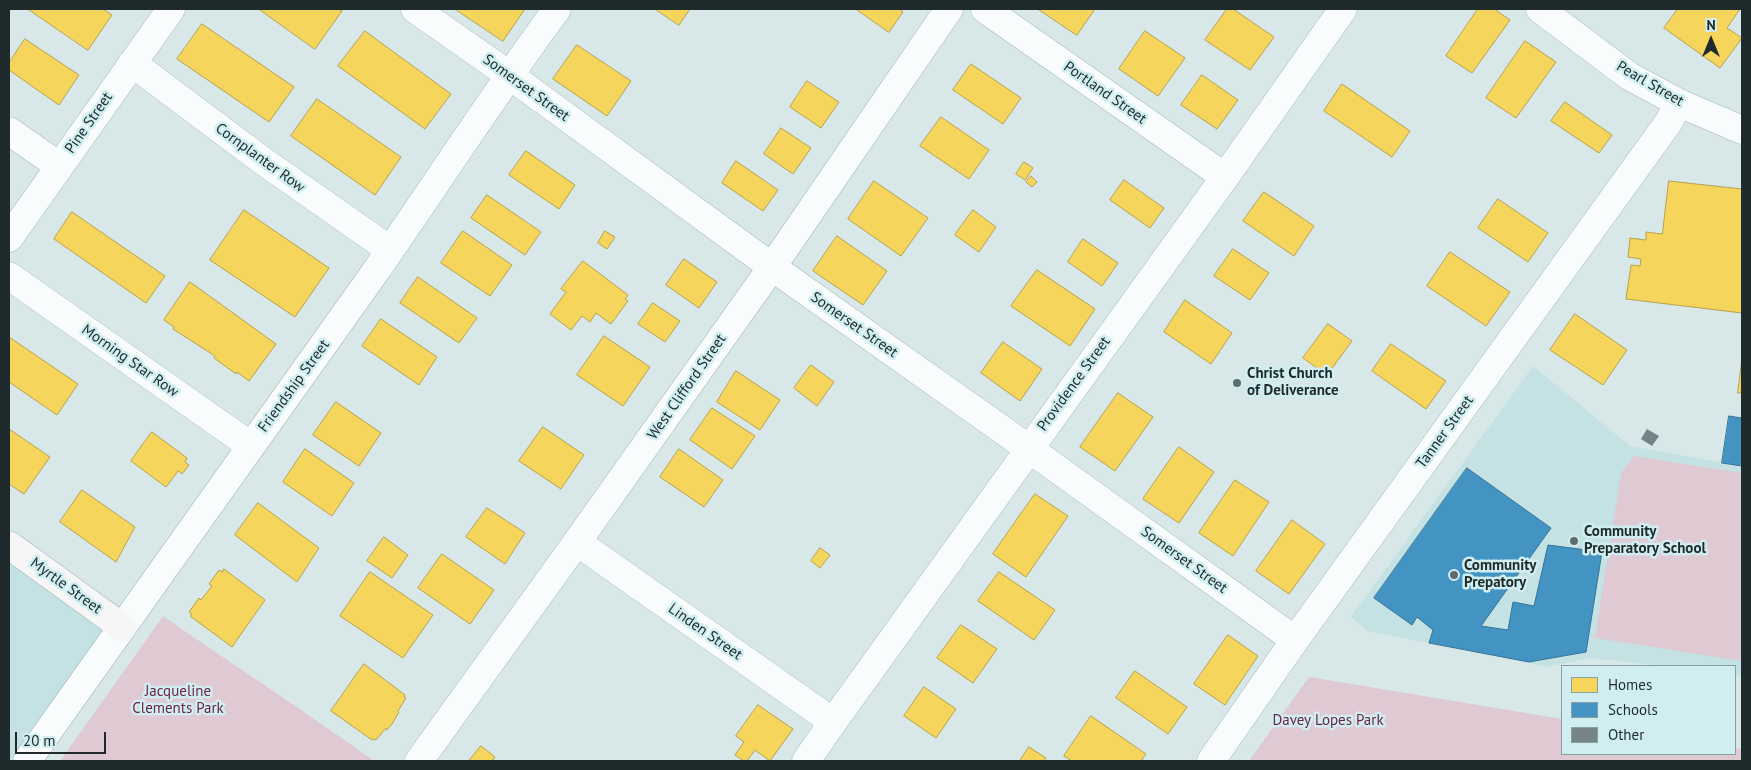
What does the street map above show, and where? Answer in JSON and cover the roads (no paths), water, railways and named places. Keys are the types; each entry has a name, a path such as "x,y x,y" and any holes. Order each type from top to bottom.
{"street":[{"name":"Pine Street","path":"9,238 171,9"},
{"name":"Somerset Street","path":"415,9 509,75 772,267 1295,640"},
{"name":"Friendship Street","path":"28,761 390,250 509,75 557,9"},
{"name":"West Clifford Street","path":"419,761 772,267 949,9"},
{"name":"Portland Street","path":"985,9 1224,177"},
{"name":"Providence Street","path":"806,761 832,722 1343,9"},
{"name":"Pearl Street","path":"1540,9 1629,76 1680,103 1742,130"},
{"name":"Cornplanter Row","path":"132,63 263,161 390,250"},
{"name":"Tanner Street","path":"1211,761 1295,640 1668,123 1680,103"},
{"path":"9,131 59,166"},
{"name":"Morning Star Row","path":"9,276 251,446"},
{"name":"Linden Street","path":"577,542 832,722"},
{"name":"Myrtle Street","path":"9,545 122,627"}],"place":[{"name":"Christ Church of Deliverance","path":"1237,383"},
{"name":"Community Preparatory School","path":"1574,541"},
{"name":"Community Prepatory","path":"1454,575"}],"park label":[{"name":"Jacqueline Clements Park","path":"178,700"},
{"name":"Davey Lopes Park","path":"1328,721"}]}
